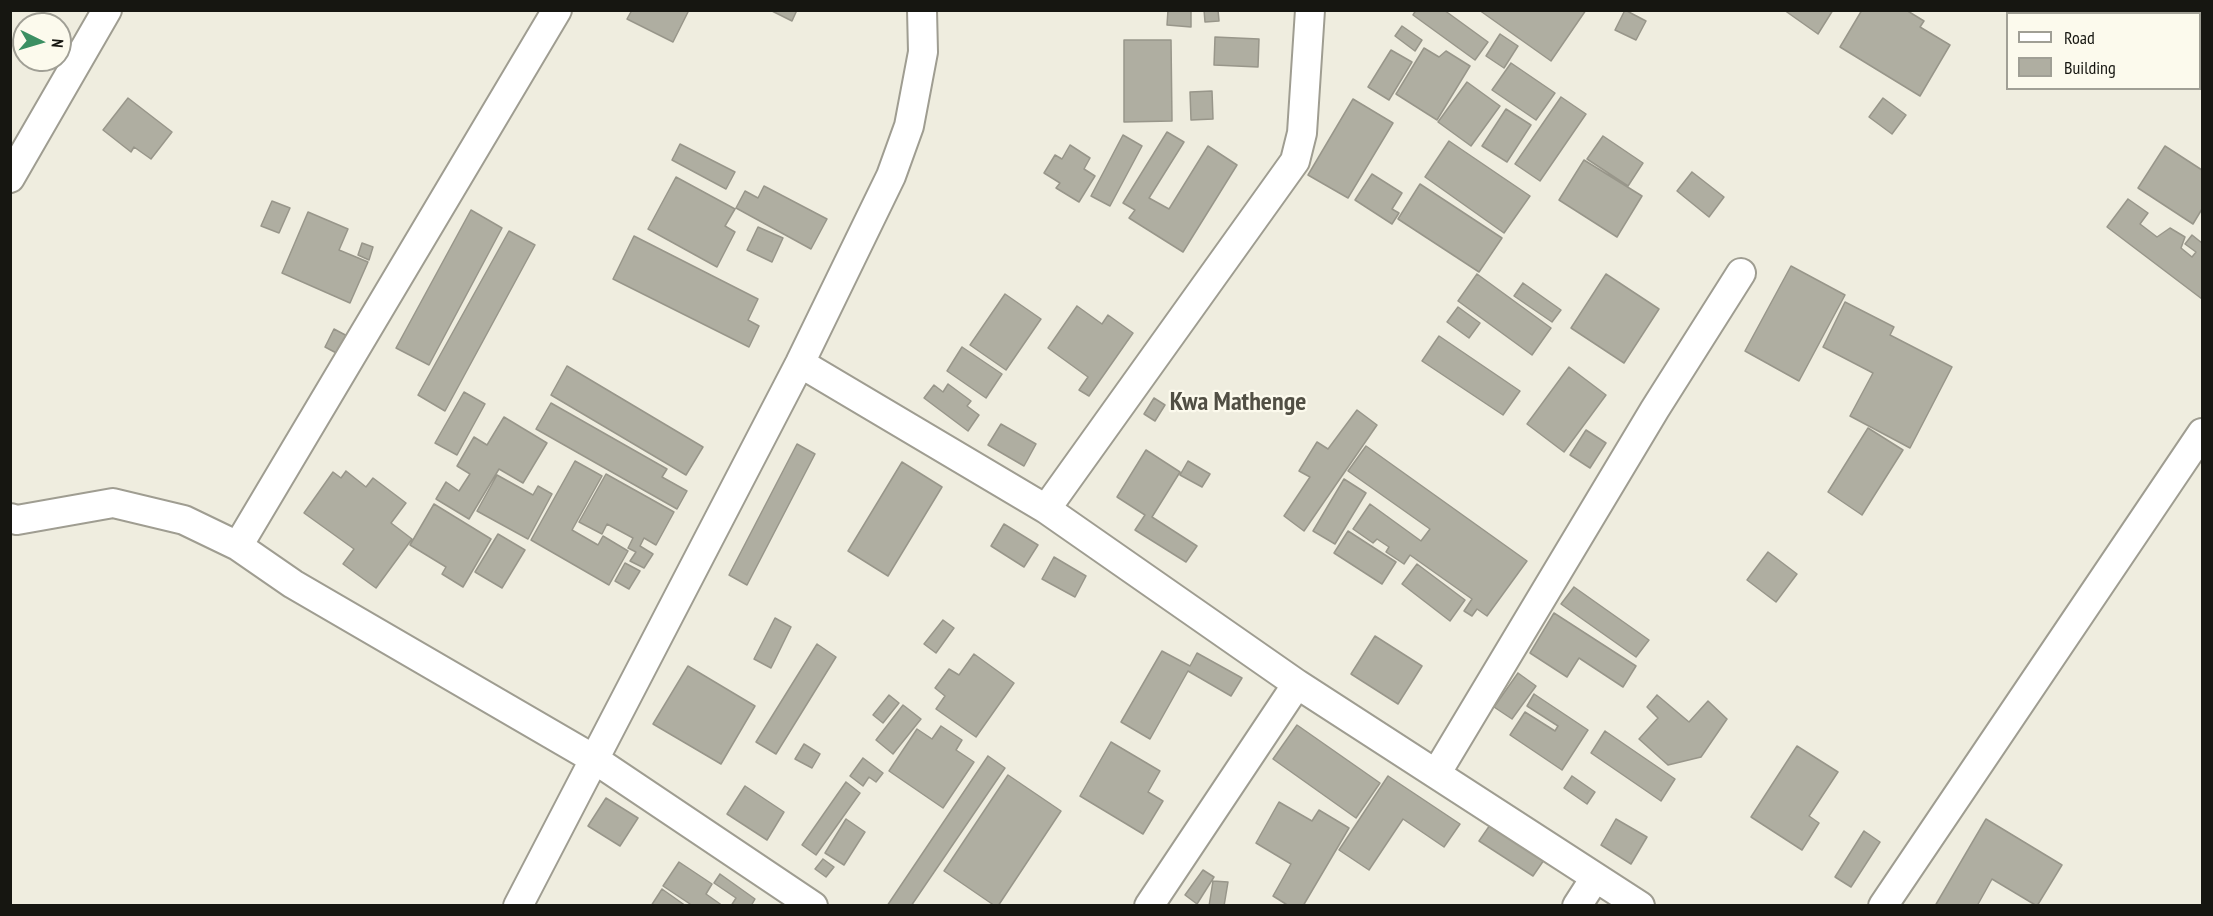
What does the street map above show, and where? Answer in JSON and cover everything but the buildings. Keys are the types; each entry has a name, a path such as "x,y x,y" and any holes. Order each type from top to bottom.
{"street":[{"path":"10,178 107,10"},
{"path":"238,546 557,10"},
{"path":"518,906 800,363 891,176 909,126 923,52 922,10"},
{"path":"1046,508 1295,161 1302,133 1310,10"},
{"path":"1436,774 1656,409 1741,273"},
{"path":"800,363 1046,508 1298,684 1640,906"},
{"path":"1883,906 2202,434"},
{"path":"10,518 17,520 113,503 184,520 238,546 294,584 594,759 813,906"},
{"path":"1149,906 1298,684"},
{"path":"1577,906 1595,878"}],"district":[{"name":"Kwa Mathenge","path":"1238,403"}]}
